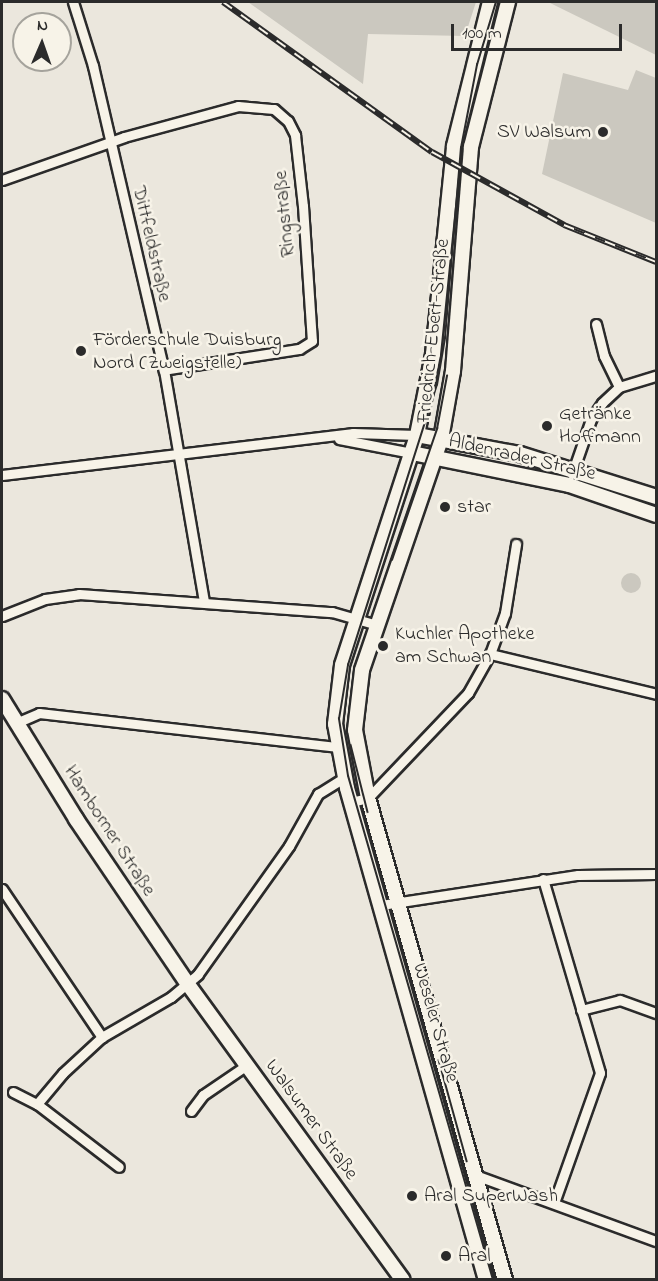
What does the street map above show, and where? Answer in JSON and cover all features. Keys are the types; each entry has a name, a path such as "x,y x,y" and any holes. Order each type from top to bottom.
{"main road":[{"name":"Friedrich-Ebert-Straße","path":"344,778 336,747 338,684 357,618 417,435 433,354 454,146 490,2"},
{"name":"Friedrich-Ebert-Straße","path":"368,798 357,751 356,708 362,670 441,439 453,371 471,147 508,2"},
{"name":"Aldenrader Straße","path":"417,435 573,468 657,497"},
{"name":"Aldenrader Straße","path":"412,453 569,485 657,515"},
{"name":"Hamborner Straße","path":"2,699 76,819 188,983"},
{"name":"Weseler Straße","path":"344,778 486,1280"},
{"name":"Weseler Straße","path":"368,798 506,1280"},
{"name":"Walsumer Straße","path":"188,983 403,1280"}],"street":[{"name":"Dittfeldstraße","path":"73,2 110,144 164,370 204,602"},
{"name":"Ringstraße","path":"110,144 193,117 256,105 274,109 288,121 295,135 312,341 299,349 164,370"},
{"path":"2,180 53,159 110,144"},
{"path":"596,324 604,356 619,387"},
{"path":"569,485 591,419 619,387 657,376"},
{"path":"2,475 333,438 353,433 417,435"},
{"path":"333,438 412,453"},
{"path":"351,802 368,798 468,693 490,654 505,613 516,544"},
{"path":"2,616 45,599 79,594 332,612 377,625"},
{"path":"490,654 657,694"},
{"path":"16,723 39,713 336,747"},
{"path":"38,1104 63,1073 102,1037 171,997 188,983 289,846 318,794 344,778"},
{"path":"381,905 399,900 543,879 611,873 657,874"},
{"path":"543,879 600,1073 554,1203"},
{"path":"2,889 102,1037"},
{"path":"581,1010 620,1000 657,1013"},
{"path":"191,1111 210,1089 246,1065"},
{"path":"13,1092 38,1104 119,1167"},
{"path":"478,1176 657,1241"}],"shaded area":[{"path":"248,2 476,2 465,36 368,34 363,84"},
{"path":"548,2 656,2 656,55"},
{"name":"SV Walsum","path":"636,70 656,78 656,223 542,174 563,73 628,90"},
{"path":"631,573 638,576 641,583 638,590 631,593 624,590 621,583 624,576"}],"tram line":[{"path":"493,1280 348,776 339,719 348,665 437,385 445,338 461,148 477,65 496,2"},
{"path":"392,560 437,429 447,376"},
{"path":"351,745 368,812"},
{"path":"439,1060 467,1161"}],"railway":[{"path":"223,2 432,152 564,225 656,262"}],"place":[{"name":"SV Walsum","path":"603,132"},
{"name":"Förderschule Duisburg Nord (Zweigstelle)","path":"81,351"},
{"name":"Getränke Hoffmann","path":"547,426"},
{"name":"star","path":"445,507"},
{"name":"Kuchler Apotheke am Schwan","path":"383,646"},
{"name":"Aral SuperWash","path":"412,1196"},
{"name":"Aral","path":"446,1256"}]}
